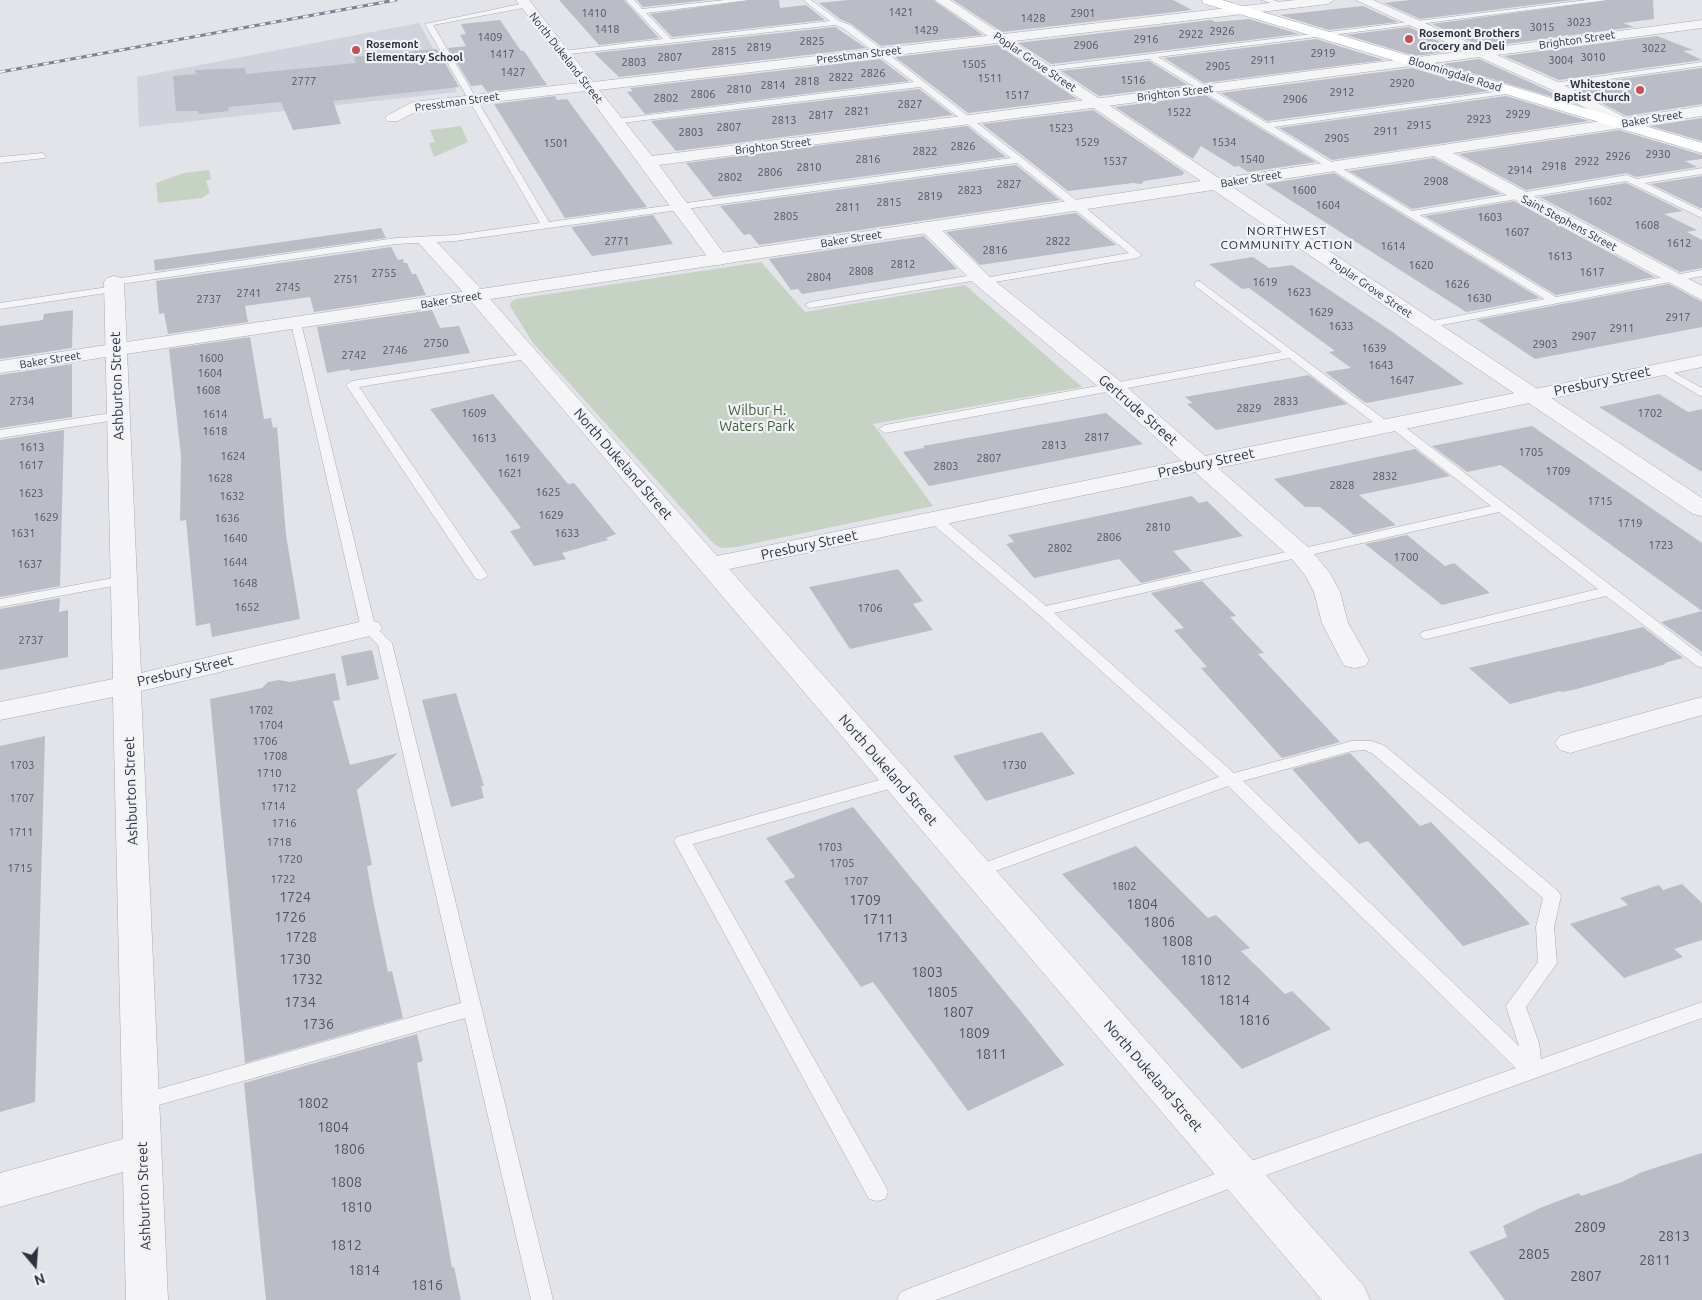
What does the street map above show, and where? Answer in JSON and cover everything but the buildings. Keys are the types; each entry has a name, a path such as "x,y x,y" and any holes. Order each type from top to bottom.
{"main road":[{"name":"Bloomingdale Road","path":"1208,0 1624,123 1700,148"}],"street":[{"name":"Poplar Grove Street","path":"942,0 1702,509"},
{"name":"Presstman Street","path":"393,118 413,107 1328,0"},
{"path":"1362,0 1553,85 1624,123"},
{"name":"North Dukeland Street","path":"523,2 648,162 719,259"},
{"name":"Brighton Street","path":"648,162 1702,24"},
{"name":"Baker Street","path":"0,367 1702,111"},
{"name":"Saint Stephens Street","path":"1436,151 1702,294"},
{"name":"Gertrude Street","path":"928,228 981,279 1114,387 1300,553 1317,573 1327,592 1335,623 1355,660"},
{"name":"North Dukeland Street","path":"426,241 478,296 896,781 1349,1300"},
{"name":"Ashburton Street","path":"114,286 147,1300"},
{"name":"Presbury Street","path":"710,566 1702,361"},
{"name":"Presbury Street","path":"0,711 128,685 368,628"},
{"path":"1570,743 1702,706"},
{"path":"0,1190 143,1150"}],"lane":[{"path":"630,0 669,41"},
{"path":"640,11 744,0"},
{"path":"808,0 836,23 847,27 968,120 1077,205 1137,255 810,305"},
{"path":"1265,0 1284,5"},
{"path":"1045,69 1604,0"},
{"path":"523,2 429,24 546,226"},
{"path":"563,53 836,23"},
{"path":"1150,56 1330,167 1554,301"},
{"path":"1553,85 1702,64"},
{"path":"1683,67 1702,75"},
{"path":"616,122 921,84"},
{"path":"1264,126 1513,91"},
{"path":"0,160 42,156"},
{"path":"0,306 396,241 426,241 546,226 1019,160"},
{"path":"1635,182 1702,171"},
{"path":"1410,214 1627,178 1702,215"},
{"path":"1426,325 1702,273"},
{"path":"1199,284 1501,508 1702,664"},
{"path":"296,323 368,628 385,643 542,1300"},
{"path":"885,429 1292,354"},
{"path":"481,576 352,385 530,356"},
{"path":"1662,369 1702,392"},
{"path":"0,434 118,416"},
{"path":"1043,611 1501,508"},
{"path":"935,519 1043,611 1231,778 1532,1071"},
{"path":"0,603 124,580"},
{"path":"1426,635 1609,591"},
{"path":"976,872 1231,778 1352,746 1366,745 1379,750 1552,896 1545,927 1548,963 1516,1006 1529,1043 1532,1071"},
{"path":"877,1192 683,841 896,781"},
{"path":"141,1102 472,1008"},
{"path":"908,1300 1239,1175 1702,1010"}],"shaded area":[{"name":"Rosemont Elementary School","path":"419,23 457,92 139,127 137,77"}],"green space":[{"path":"461,126 468,142 434,157 429,143 435,142 430,130"},
{"path":"209,170 211,179 206,181 210,193 202,198 158,203 156,183 184,173"},
{"name":"Wilbur H. Waters Park","path":"761,262 805,312 965,285 1082,387 873,424 933,506 736,547 721,548 714,544 533,343 510,306 511,302 516,299"}],"railway":[{"path":"0,72 396,0"}],"place":[{"name":"Rosemont Brothers Grocery and Deli","path":"1409,39"},
{"name":"Rosemont Elementary School","path":"356,50"},
{"name":"Whitestone Baptist Church","path":"1640,90"}],"district":[{"name":"NORTHWEST COMMUNITY ACTION","path":"1287,238"}]}
